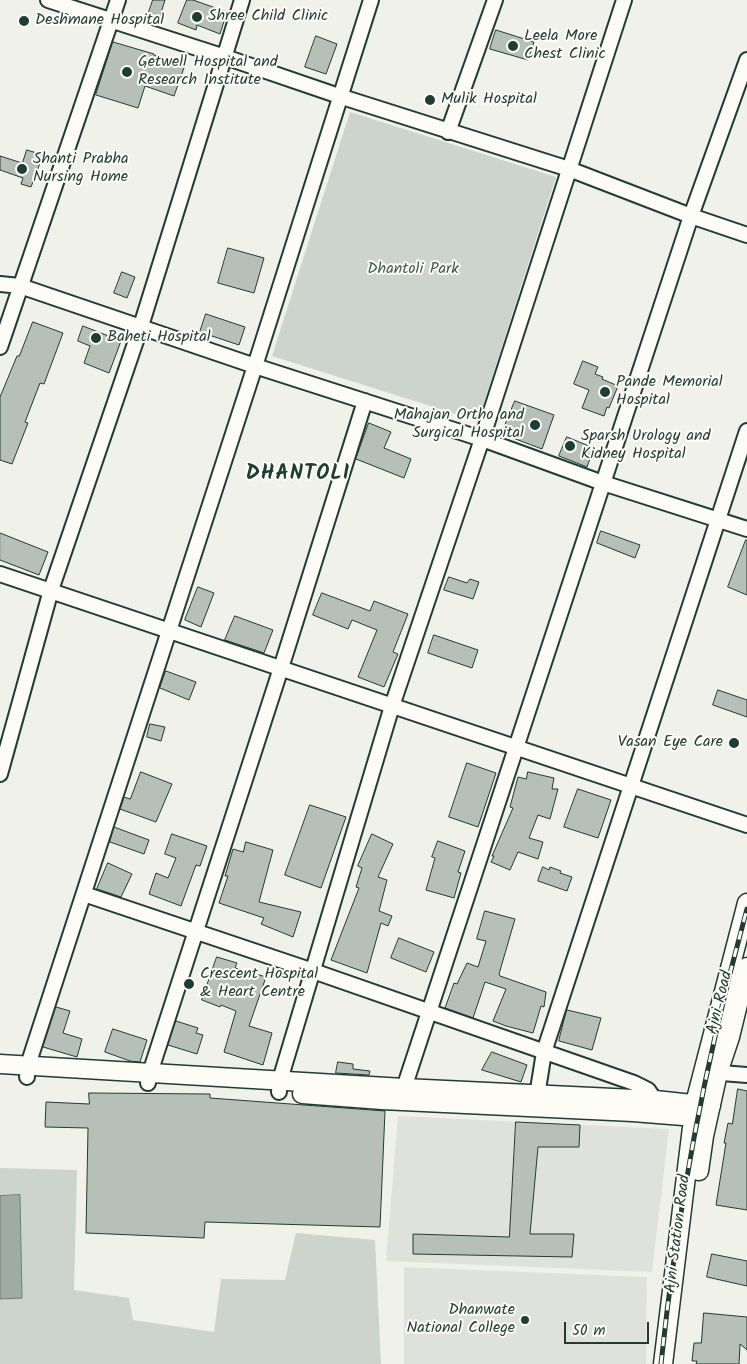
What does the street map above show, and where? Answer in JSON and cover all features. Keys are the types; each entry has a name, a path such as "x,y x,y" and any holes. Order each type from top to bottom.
{"main road":[{"name":"Ajni Road","path":"700,1115 747,903"},
{"path":"671,1108 708,1076 730,1037 747,967"},
{"path":"0,1064 28,1071 280,1086 404,1088 536,1100 671,1108 700,1115"},
{"path":"0,1076 28,1071"},
{"path":"280,1086 382,1100 655,1100 671,1108 700,1115"},
{"name":"Ajni Station Road","path":"668,1362 700,1115"}],"street":[{"path":"48,0 448,132 569,169 691,216 747,235"},
{"path":"0,347 118,0"},
{"path":"0,774 51,590 141,326 242,0"},
{"path":"28,1071 256,366 339,96 371,0"},
{"path":"448,132 496,0"},
{"path":"280,1086 392,706 482,439 624,0"},
{"path":"404,1088 691,216 747,60"},
{"path":"0,284 20,286 747,529"},
{"path":"149,1078 365,401"},
{"path":"536,1100 544,1052 747,431"},
{"path":"0,574 747,825"},
{"path":"84,894 313,971 634,1083 648,1090 655,1100"},
{"path":"708,1076 747,1075"}],"shaded area":[{"path":"398,1116 669,1129 652,1272 386,1261"},
{"path":"20,1195 22,1298 0,1299 0,1196"},
{"name":"Dhanwate National College","path":"404,1267 647,1277 646,1364 404,1364"}],"green space":[{"name":"Dhantoli Park","path":"350,112 556,177 478,421 272,356"},
{"path":"0,1168 77,1170 74,1290 129,1298 133,1320 214,1332 221,1279 285,1280 296,1233 375,1240 381,1364 0,1364"}],"building":[{"path":"153,0 165,0 159,19 148,15"},
{"path":"187,0 193,0 227,12 220,34 197,25 196,30 178,23"},
{"path":"496,30 534,42 528,60 490,49"},
{"path":"316,36 337,44 326,74 305,67"},
{"path":"113,42 185,65 174,96 145,86 138,108 96,95"},
{"path":"27,150 43,155 31,187 21,184 23,178 0,170 0,156 22,163"},
{"path":"228,248 264,258 254,293 218,283"},
{"path":"122,272 135,277 127,298 114,293"},
{"path":"206,314 245,327 239,345 200,332"},
{"path":"33,322 63,333 44,384 40,383 25,422 28,423 12,464 0,460 0,397"},
{"path":"83,326 121,341 109,373 84,363 90,346 78,341"},
{"path":"583,361 598,367 595,374 618,386 604,416 582,408 589,390 574,384"},
{"path":"515,401 554,415 542,449 513,438 515,432 504,428"},
{"path":"369,423 391,432 384,448 411,459 404,478 356,459"},
{"path":"567,437 594,448 587,467 559,456"},
{"path":"601,531 640,545 635,558 597,543"},
{"path":"0,533 48,552 39,575 0,560"},
{"path":"747,540 747,595 728,587"},
{"path":"449,577 467,583 470,579 479,582 473,599 444,590"},
{"path":"198,587 214,593 201,627 185,620"},
{"path":"322,593 370,611 374,601 408,614 393,652 398,654 384,687 358,677 377,630 352,620 348,629 313,615"},
{"path":"235,616 273,630 264,653 225,640"},
{"path":"434,635 478,650 472,668 428,653"},
{"path":"166,671 196,682 189,700 160,688"},
{"path":"718,690 747,700 747,717 713,705"},
{"path":"150,724 165,727 161,741 147,737"},
{"path":"467,763 496,773 478,827 449,817"},
{"path":"141,772 172,784 156,822 120,809 124,797 130,799"},
{"path":"528,772 554,778 552,789 558,789 550,819 538,815 529,838 543,842 538,859 518,852 510,870 491,862 494,856 492,856 513,808 510,807 518,777 526,779"},
{"path":"578,789 611,800 598,838 564,827"},
{"path":"310,805 346,817 321,888 285,875"},
{"path":"114,827 149,840 144,854 110,842"},
{"path":"172,834 207,846 200,866 196,865 181,906 149,894 156,873 168,878 176,858 165,854"},
{"path":"372,834 393,844 378,877 387,880 379,911 392,916 388,926 381,923 367,973 331,960 359,888 356,887 362,868 358,866"},
{"path":"438,841 465,851 458,872 461,873 454,898 426,890 435,858 432,857"},
{"path":"246,842 273,850 259,902 301,912 293,937 261,924 264,918 219,903 228,876 225,876 233,849 243,852"},
{"path":"108,863 132,874 121,897 97,889"},
{"path":"543,867 549,870 550,867 572,877 567,891 538,881"},
{"path":"485,911 515,919 500,976 546,992 544,1007 541,1006 533,1033 493,1021 506,989 485,982 473,1018 445,1008 454,983 457,984 467,963 478,967 486,941 477,939"},
{"path":"399,938 434,952 426,972 391,958"},
{"path":"217,957 237,963 235,968 266,977 249,1026 272,1033 263,1065 224,1052 236,1011 202,1000"},
{"path":"56,1007 70,1011 63,1033 82,1039 77,1057 43,1047"},
{"path":"567,1010 601,1018 592,1050 559,1041"},
{"path":"176,1021 198,1028 196,1033 203,1035 197,1054 168,1045"},
{"path":"113,1029 147,1040 140,1062 130,1061 105,1052"},
{"path":"492,1052 527,1065 521,1082 482,1070"},
{"path":"338,1062 353,1064 353,1069 370,1071 369,1075 336,1073"},
{"path":"738,1089 747,1091 747,1210 716,1205 726,1143 724,1143 728,1123 732,1124"},
{"path":"89,1093 210,1094 210,1098 385,1111 380,1227 205,1222 204,1238 86,1233 88,1128 45,1127 46,1102 89,1104"},
{"path":"516,1122 580,1125 579,1147 538,1147 530,1234 574,1234 572,1257 413,1254 413,1234 509,1237"},
{"path":"712,1254 747,1261 747,1286 707,1277"},
{"path":"704,1313 747,1317 747,1350 740,1344 739,1364 696,1364 697,1361 692,1361 694,1343 701,1343"}],"railway":[{"path":"661,1364 684,1192 706,1078 747,909"}],"place":[{"name":"Shree Child Clinic","path":"197,17"},
{"name":"Deshmane Hospital","path":"24,21"},
{"name":"Leela More Chest Clinic","path":"513,46"},
{"name":"Getwell Hospital and Research Institute","path":"127,72"},
{"name":"Mulik Hospital","path":"430,100"},
{"name":"Shanti Prabha Nursing Home","path":"22,169"},
{"name":"Baheti Hospital","path":"96,338"},
{"name":"Pande Memorial Hospital","path":"605,392"},
{"name":"Mahajan Ortho and Surgical Hospital","path":"535,425"},
{"name":"Sparsh Urology and Kidney Hospital","path":"570,446"},
{"name":"Vasan Eye Care","path":"734,743"},
{"name":"Crescent Hospital & Heart Centre","path":"189,984"},
{"name":"Dhanwate National College","path":"525,1320"}],"district":[{"name":"DHANTOLI","path":"298,475"}]}
